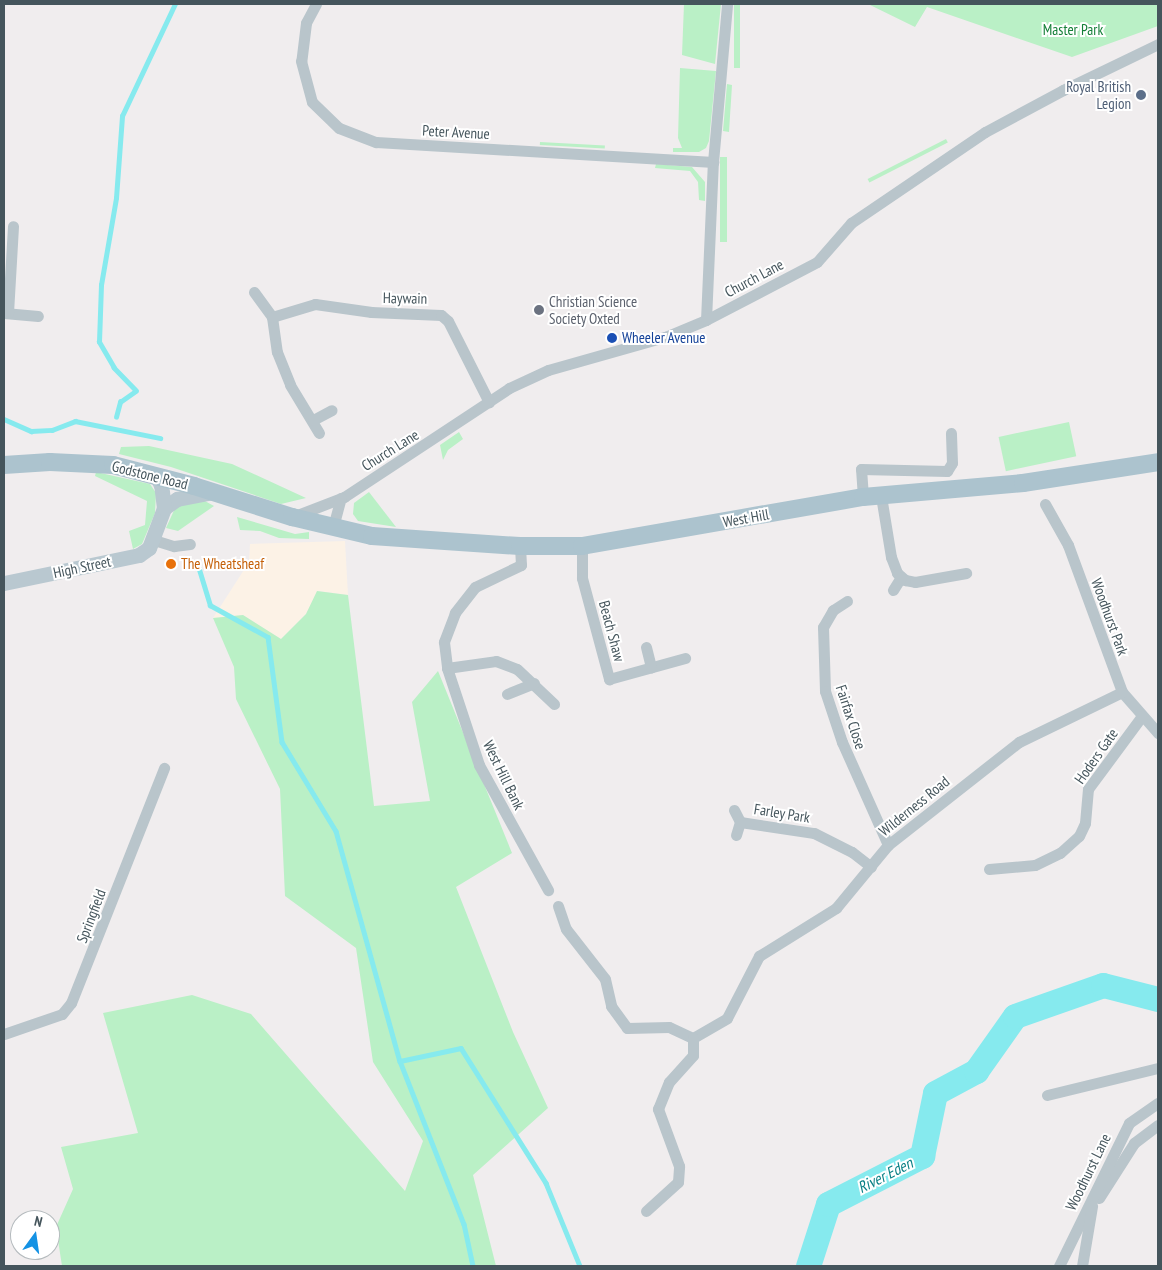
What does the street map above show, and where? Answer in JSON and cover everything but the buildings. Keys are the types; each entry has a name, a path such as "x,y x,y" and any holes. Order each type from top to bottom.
{"main road":[{"name":"Godstone Road","path":"4,466 78,462 113,465 156,475 292,517 333,527"},
{"name":"West Hill","path":"333,527 372,536 520,546 582,546 872,496 1024,483 1158,466"}],"street":[{"name":"Peter Avenue","path":"316,4 306,23 301,61 312,102 339,128 376,142 713,162"},
{"path":"706,320 713,162 726,4"},
{"name":"Church Lane","path":"292,517 341,498 509,388 548,370 665,337 706,320 817,262 851,223 985,132 1055,94 1158,44"},
{"path":"14,226 6,313 38,316"},
{"path":"254,292 272,317 277,352 319,433"},
{"name":"Haywain","path":"272,317 314,304 371,312 441,315 448,321 489,402"},
{"path":"313,420 332,410"},
{"path":"951,433 952,463 947,471 861,469 872,496 891,557 901,577 915,582 966,573"},
{"path":"156,475 161,485 164,508 154,540 174,546 190,544"},
{"path":"164,508 177,499 214,492"},
{"path":"333,527 341,498"},
{"name":"Woodhurst Park","path":"1045,504 1068,545 1122,692 1150,720 1158,733"},
{"name":"High Street","path":"4,583 139,555 154,540"},
{"name":"West Hill Bank","path":"520,546 521,565 475,587 455,613 444,642 447,668 480,765 548,890"},
{"name":"Beach Shaw","path":"582,546 582,578 609,679 685,658"},
{"path":"893,590 901,577"},
{"name":"Fairfax Close","path":"847,601 833,610 823,628 825,691 842,742 888,845"},
{"name":"Beach Shaw","path":"646,648 651,667"},
{"path":"447,668 496,661 517,669 534,683 554,704"},
{"path":"507,694 534,683"},
{"name":"Wilderness Road","path":"693,1038 727,1018 759,956 836,908 888,845 1018,742 1122,692"},
{"name":"Hoders Gate","path":"989,869 1035,865 1060,853 1079,836 1084,823 1088,790 1150,720"},
{"name":"Springfield","path":"4,1034 62,1014 72,1003 164,768"},
{"name":"Farley Park","path":"734,810 740,822 736,835"},
{"name":"Farley Park","path":"740,822 814,832 852,852 870,867"},
{"path":"558,906 566,929 605,979 611,1006 627,1028 669,1027 693,1038 693,1054 669,1082 658,1109 679,1166 678,1182 646,1211"},
{"path":"1047,1095 1158,1068"},
{"name":"Woodhurst Lane","path":"1059,1266 1129,1123 1158,1103"},
{"path":"1091,1211 1134,1142 1158,1125"},
{"path":"1082,1266 1094,1195"}],"shaded area":[{"path":"345,541 348,595 318,591 306,614 281,639 243,615 213,618 249,562 250,544"}],"green space":[{"path":"684,4 721,4 715,64 682,55"},
{"path":"734,4 740,4 740,68 734,68"},
{"name":"Master Park","path":"868,4 1158,4 1158,26 1072,57 927,7 915,27"},
{"path":"680,68 716,71 709,141 706,148 699,152 673,152 673,148 682,148 678,138"},
{"path":"727,84 732,85 729,132 723,131"},
{"path":"946,139 948,143 869,183 868,179"},
{"path":"540,142 605,145 605,148 540,145"},
{"path":"720,157 727,157 727,242 720,242"},
{"path":"656,164 692,167 705,182 705,201 699,200 698,182 690,171 655,168"},
{"path":"1069,422 1076,456 1006,471 999,437"},
{"path":"459,432 463,439 448,450 443,460 440,445"},
{"path":"149,446 232,464 306,498 281,504 171,467 119,454 121,447"},
{"path":"96,472 150,484 156,493 155,513 142,544 133,549 129,531 145,525 147,501 95,476"},
{"path":"369,492 396,527 358,521 353,514 354,503"},
{"path":"203,500 214,506 178,531 166,528 176,506"},
{"path":"237,517 295,534 309,532 309,539 279,538 260,531 240,530"},
{"path":"317,591 348,595 374,806 430,801 412,702 438,671 512,853 456,887 513,1032 548,1108 473,1175 496,1266 62,1266 60,1218 73,1189 61,1147 138,1133 103,1013 192,995 251,1014 405,1191 423,1141 373,1062 356,948 285,896 280,789 236,699 234,667 213,618 243,615 281,639 306,614"}],"waterway":[{"path":"116,417 120,402 136,391 114,368 99,342 101,285 116,198 122,116 175,4"},
{"path":"4,419 31,431 52,430 75,421 160,438"},
{"path":"199,568 210,605 268,637 282,742 336,831 400,1061 464,1224 473,1266"},
{"name":"River Eden","path":"808,1266 828,1204 922,1156 935,1093 976,1071 1015,1016 1103,985 1158,999"},
{"path":"400,1061 461,1048 546,1183 580,1266"}],"place":[{"name":"Royal British Legion","path":"1141,95"},
{"name":"Christian Science Society Oxted","path":"539,310"},
{"name":"Wheeler Avenue","path":"612,338"},
{"name":"The Wheatsheaf","path":"171,564"}]}
